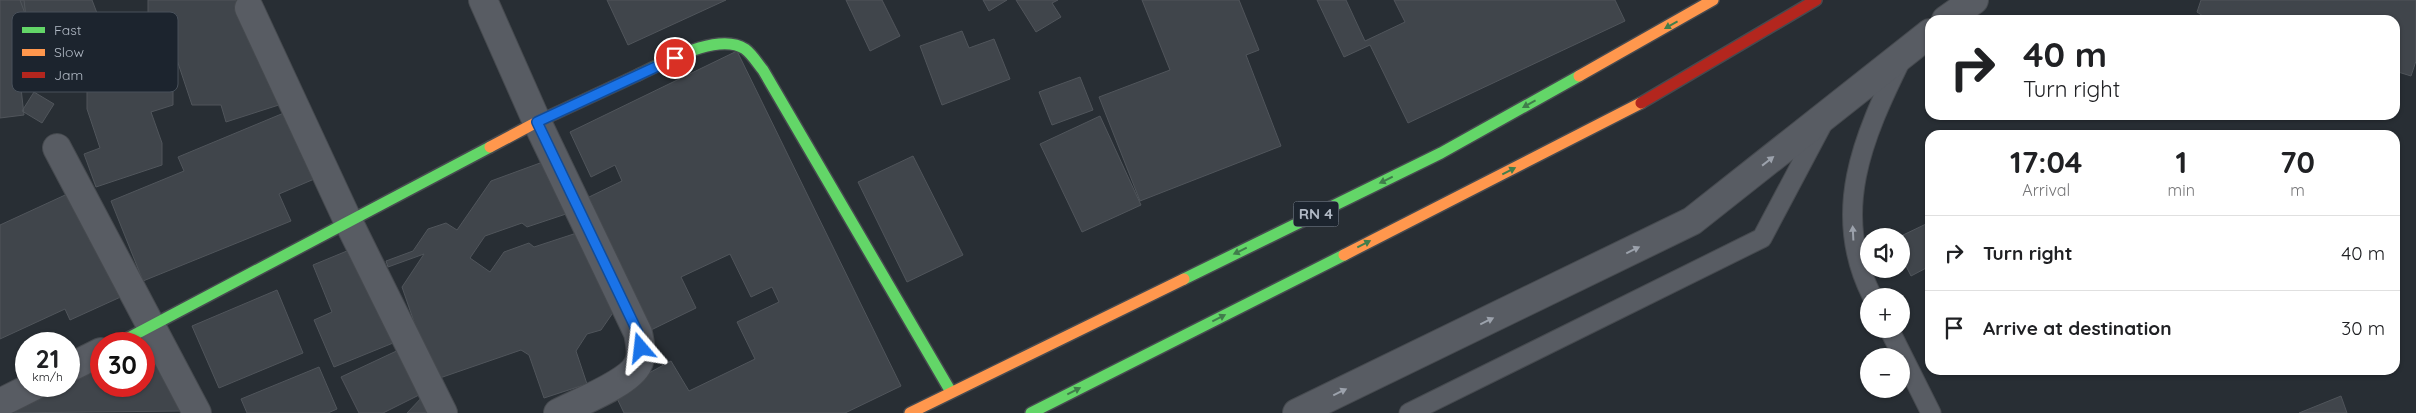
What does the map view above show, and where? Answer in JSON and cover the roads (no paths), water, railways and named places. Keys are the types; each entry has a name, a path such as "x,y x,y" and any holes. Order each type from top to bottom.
{"main road":[{"name":"RN 4","path":"910,413 1441,153 1713,0"},
{"path":"1031,413 1623,113 1816,0"},
{"path":"141,332 537,122 692,50 726,43 744,49 763,70 951,392"}],"street":[{"path":"483,0 537,122 638,333 641,348 638,365 626,378 558,413"},
{"path":"1953,15 1974,0"},
{"path":"248,8 348,221 443,413"},
{"path":"1296,413 1692,221 1925,37"},
{"path":"57,148 197,413"},
{"path":"0,403 15,396"}],"lane":[{"path":"1868,288 1853,239 1853,193 1876,111 1904,54"},
{"path":"1409,413 1762,238 1828,114"},
{"path":"1894,338 1931,413"}]}
